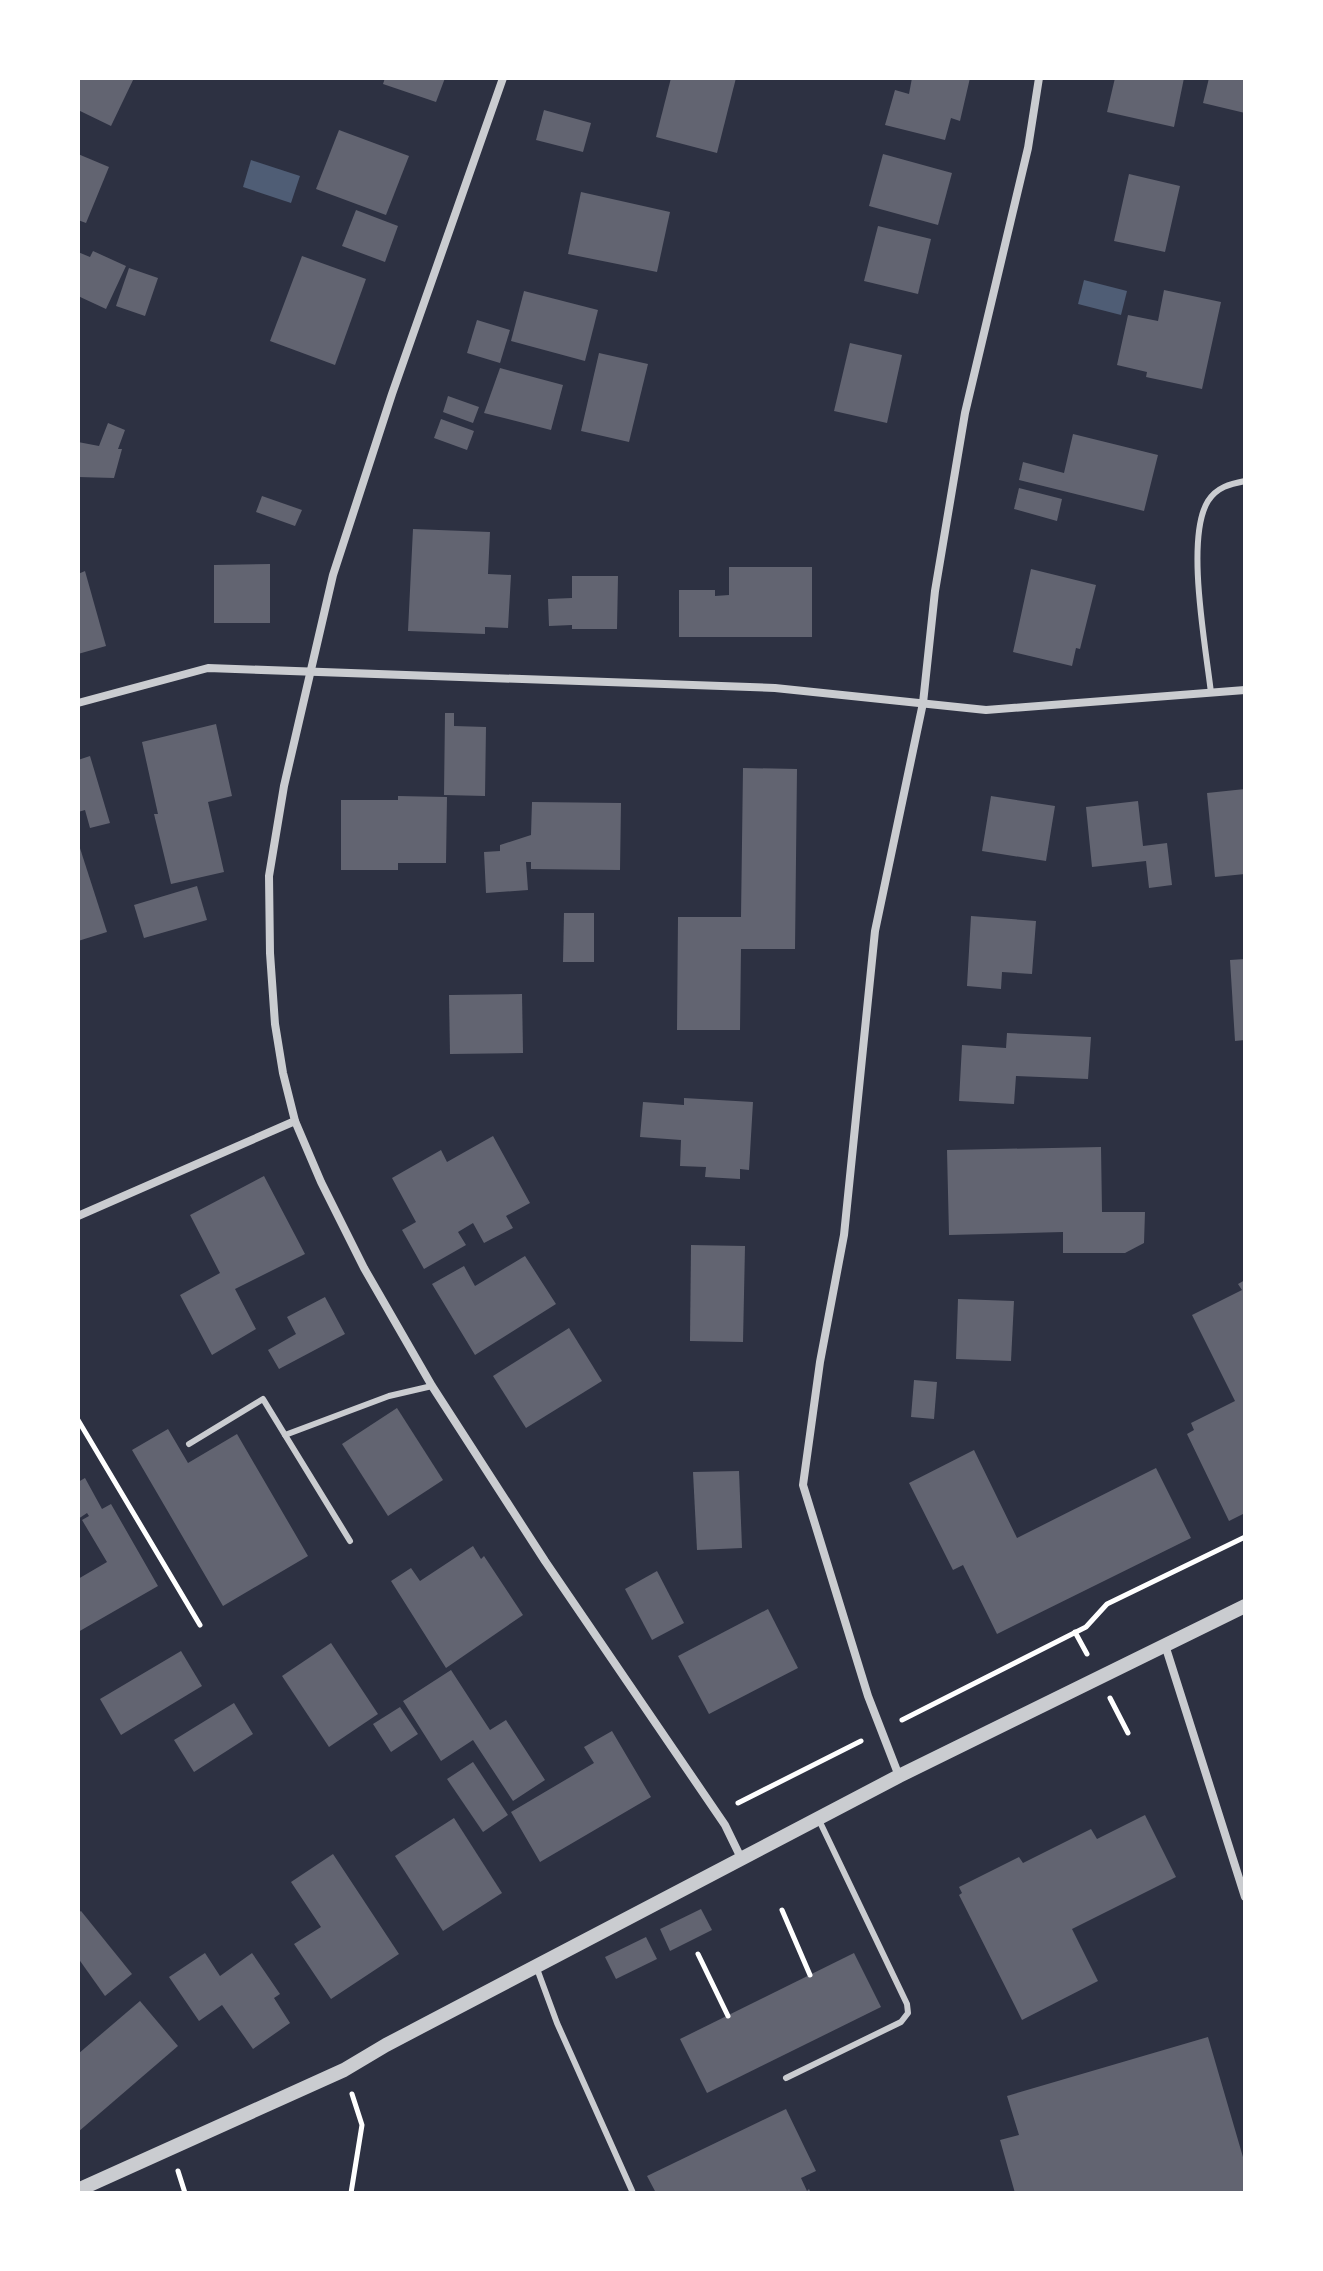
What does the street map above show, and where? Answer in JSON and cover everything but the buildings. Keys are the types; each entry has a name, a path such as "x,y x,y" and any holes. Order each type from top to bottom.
{"street":[{"path":"503,78 392,394 343,545 310,673 284,786 269,876 275,1024 295,1121 364,1268 432,1386 545,1561 717,1813 741,1858"},
{"path":"899,1776 868,1696 803,1485 820,1362 844,1235 875,931 923,703 935,591 965,413 1028,148 1039,78"},
{"path":"78,703 208,668 775,688 986,710 1245,690"},
{"path":"78,1216 295,1121"},
{"path":"78,2190 344,2070 386,2045 899,1776 1245,1606"},
{"path":"1165,1645 1245,1897"}],"lane":[{"path":"1211,693 1198,565 1199,531 1208,501 1224,485 1245,481"},
{"path":"285,1435 389,1396 432,1386"},
{"path":"189,1444 263,1399 350,1541"},
{"path":"786,2078 901,2022 908,2013 907,2004 818,1818"},
{"path":"536,1966 557,2023 633,2193"}],"path":[{"path":"78,1420 200,1625"},
{"path":"717,1813 1086,1627 1107,1604 1245,1537"},
{"path":"782,1910 810,1975"},
{"path":"698,1954 728,2016"},
{"path":"344,2070 362,2125 351,2193"}],"water":[{"path":"251,160 300,176 291,203 243,187"},
{"path":"1084,280 1127,291 1121,315 1078,304"}]}
